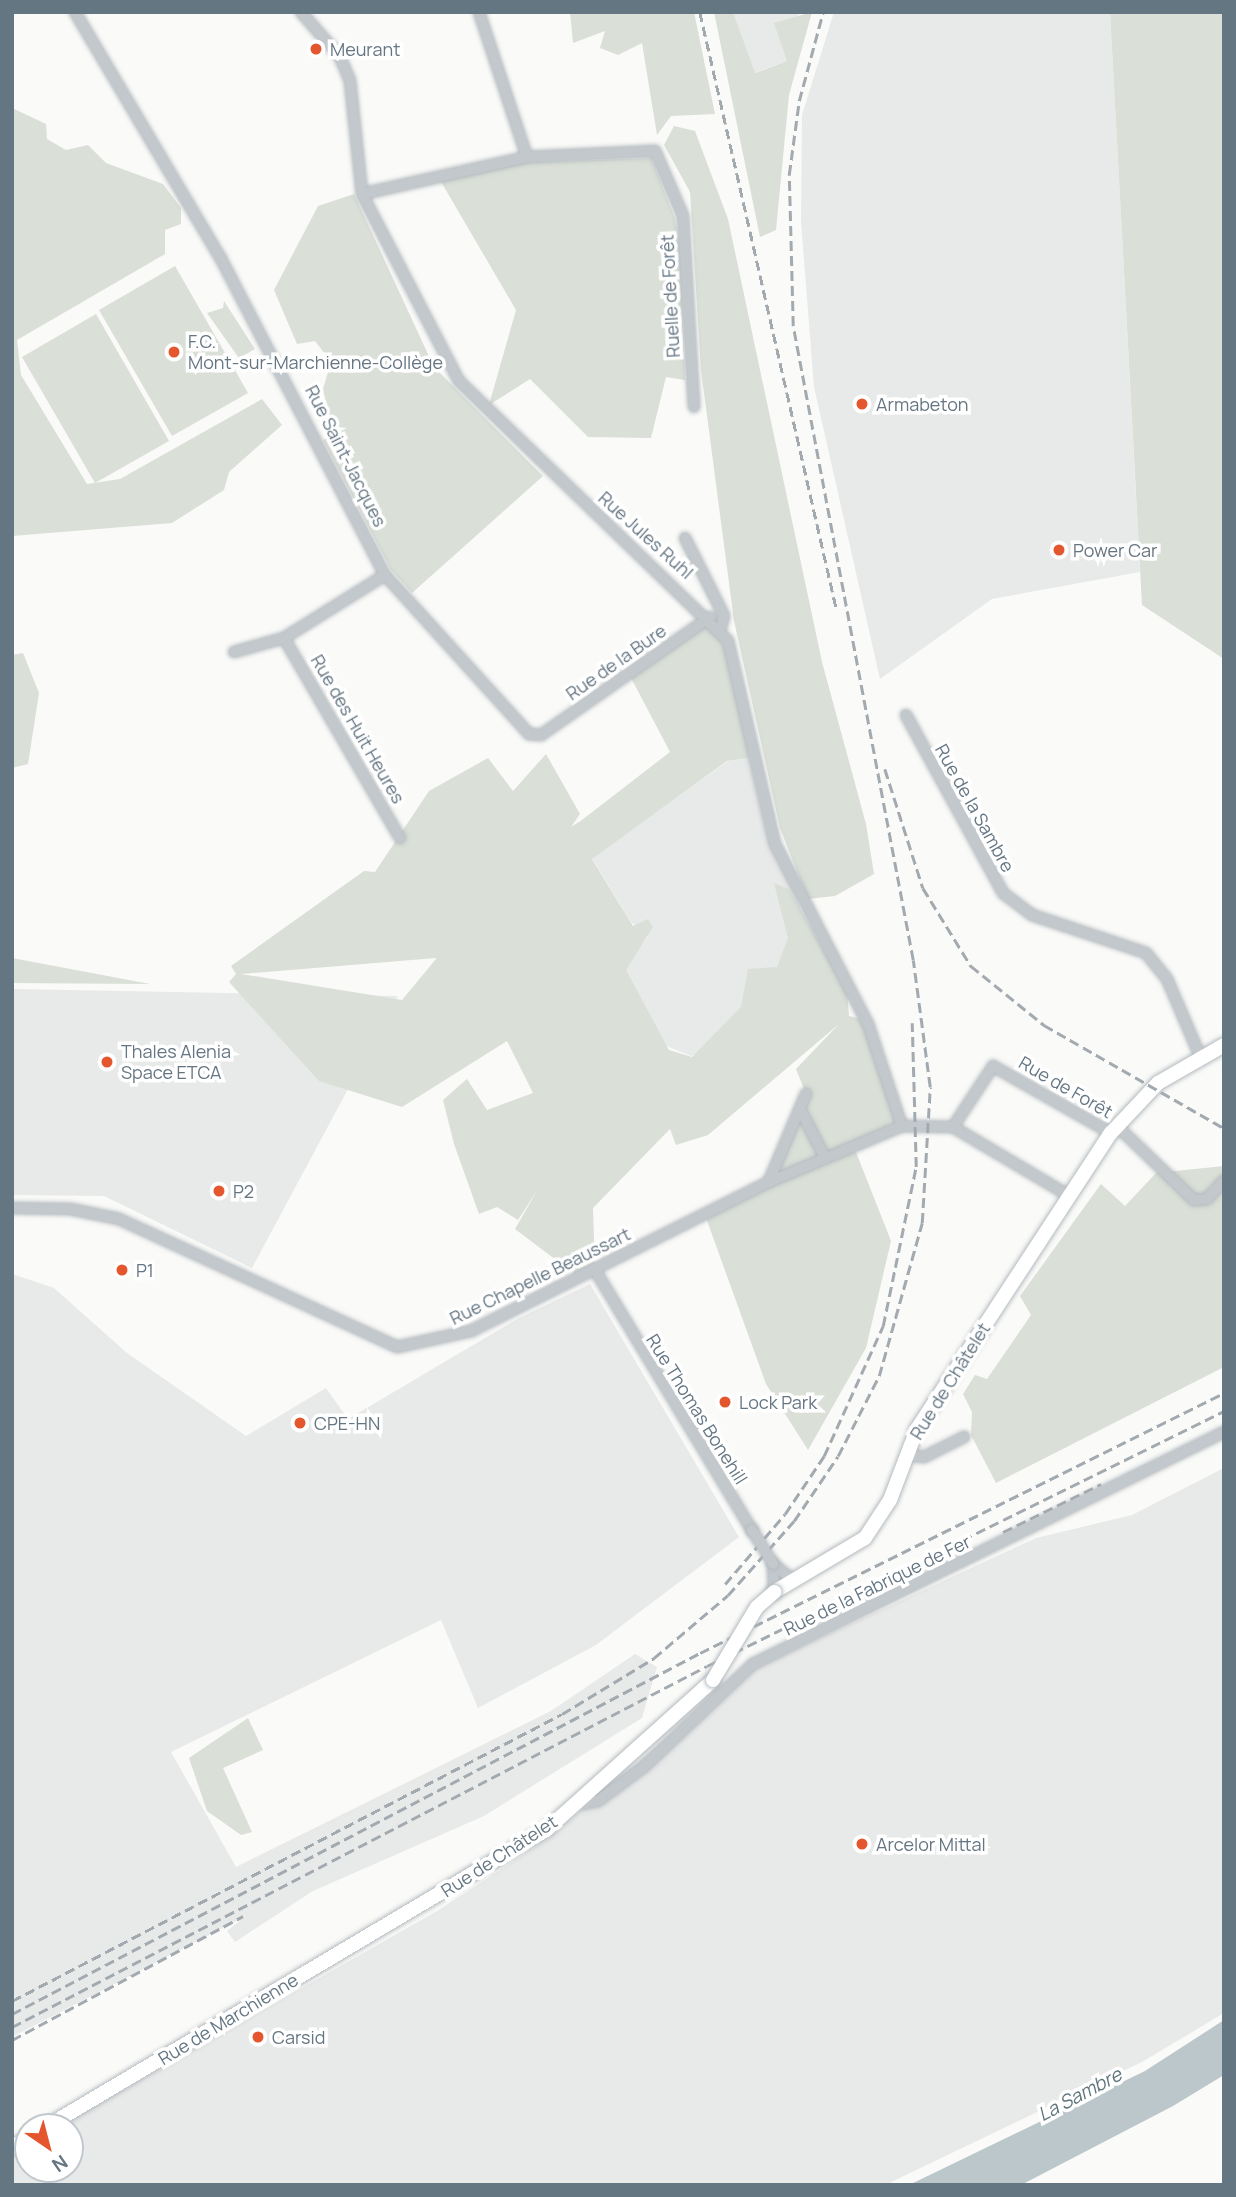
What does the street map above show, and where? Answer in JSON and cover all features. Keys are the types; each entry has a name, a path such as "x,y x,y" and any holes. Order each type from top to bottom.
{"main road":[{"name":"Rue de Châtelet","path":"411,1912 546,1830 713,1680 746,1623 774,1592 845,1555 880,1519 917,1429 1068,1195 1114,1130 1147,1093 1200,1056 1224,1045"},
{"name":"Rue de Marchienne","path":"70,2113 411,1912"}],"street":[{"name":"Rue Saint-Jacques","path":"75,12 220,257 385,575 529,734 541,735"},
{"name":"Rue Jules Ruhl","path":"300,12 333,45 350,81 362,194 473,400 721,627 738,674 775,844 868,1024 902,1126"},
{"path":"362,194 527,156 479,12"},
{"name":"Ruelle de Forêt","path":"527,156 566,152 655,151 683,216 694,407"},
{"path":"685,538 724,616 721,627"},
{"path":"234,652 284,638 385,575"},
{"name":"Rue de la Bure","path":"541,735 710,617"},
{"name":"Rue des Huit Heures","path":"284,638 400,838"},
{"name":"Rue de la Sambre","path":"906,715 1003,893 1032,915 1146,953 1169,983 1200,1056"},
{"name":"Rue de Forêt","path":"953,1127 993,1066 1114,1130"},
{"path":"769,1182 802,1111 806,1094"},
{"path":"802,1111 824,1156"},
{"name":"Rue Chapelle Beaussart","path":"12,1208 70,1209 119,1219 397,1347 462,1335 769,1182 824,1156 902,1126 953,1127 1068,1195"},
{"path":"1114,1130 1194,1200 1206,1199 1224,1181"},
{"name":"Rue Thomas Bonehill","path":"595,1270 773,1564 793,1581"},
{"name":"Rue de la Fabrique de Fer","path":"572,1806 598,1801 645,1766 752,1664 1224,1432"},
{"path":"907,1455 924,1457 964,1437"},
{"name":"Rue Thomas Bonehill","path":"773,1564 774,1592"}],"shaded area":[{"path":"570,12 694,12 715,114 671,116 657,135 642,43 618,55 600,48 605,31 573,43"},
{"path":"714,12 733,12 755,73 787,61 774,23 812,12 789,95 776,230 760,237"},
{"path":"733,12 799,12 787,61 754,73"},
{"path":"834,12 1110,12 1140,572 992,599 880,679 814,387 801,222 802,115"},
{"path":"1110,12 1224,12 1224,659 1142,605"},
{"path":"12,108 46,124 47,139 66,150 88,145 106,163 163,184 181,208 181,224 165,230 165,254 17,340 21,375 87,484 120,479 262,399 282,425 229,472 224,490 172,523 12,536"},
{"path":"674,126 695,131 728,219 822,662 866,824 874,874 835,896 808,899 780,828 734,621 701,370 690,192 664,145"},
{"path":"651,158 675,218 681,255 685,380 666,377 651,438 588,437 530,379 489,405 516,310 440,180 483,164"},
{"path":"354,194 434,367 543,476 412,593 391,570 323,440 347,428 331,426 323,389 331,362 315,341 297,344 274,290 318,206"},
{"name":"F.C. Mont-sur-Marchienne-Collège","path":"175,266 248,393 172,436 99,310"},
{"path":"224,301 255,349 239,358 207,313 223,308"},
{"name":"F.C. Mont-sur-Marchienne-Collège","path":"96,314 169,441 95,483 22,357"},
{"path":"710,617 739,679 749,758 727,761 592,859 633,926 648,919 653,927 626,970 669,1050 692,1057 741,1007 748,969 777,967 788,938 774,883 789,889 847,991 849,1016 866,1020 902,1126 854,1147 891,1241 866,1348 808,1450 766,1384 705,1215 775,1180 806,1094 796,1069 839,1024 708,1135 676,1145 670,1129 593,1208 595,1270 580,1278 515,1229 538,1189 518,1220 497,1207 479,1214 454,1144 443,1100 467,1079 487,1110 533,1093 507,1041 402,1107 319,1081 229,982 236,974 231,966 364,871 375,872 429,791 488,758 513,791 546,754 580,814 571,827 582,820 670,752 629,674","holes":["436,958 402,1000 241,974"]},
{"path":"23,653 39,693 28,764 12,768 12,655"},
{"path":"749,758 766,831 800,907 801,943 705,1050 691,1056 659,1043 620,975 648,936 631,922 592,858 728,761"},
{"path":"12,958 150,984 12,983"},
{"name":"Thales Alenia Space ETCA","path":"12,989 398,996 252,1268 104,1196 12,1195"},
{"path":"1224,1166 1224,1367 996,1483 971,1435 972,1412 963,1394 975,1375 987,1379 1031,1315 1020,1296 1101,1184 1125,1206 1156,1173"},
{"path":"12,1274 54,1288 127,1353 246,1436 326,1388 348,1419 519,1318 590,1284 739,1537 596,1645 478,1708 441,1620 171,1752 236,1867 551,1711 635,1654 657,1667 642,1718 484,1816 313,1891 235,1942 227,1931 246,1916 12,2037"},
{"path":"1224,1468 1224,2013 1142,2062 885,2185 12,2185 14,2154 14,2183 84,2183 83,2113 437,1911 549,1838 739,1676 1036,1538 1132,1515"},
{"path":"248,1718 263,1750 223,1768 252,1832 241,1835 207,1811 189,1758"},
{"path":"1224,2020 1224,2075 1173,2106 1021,2185 909,2185 1145,2071"}],"railway":[{"path":"700,12 836,607"},
{"path":"12,2001 562,1714 654,1658 728,1595 794,1521 838,1456 879,1376 922,1223 930,1087 913,960 793,326 789,175 799,101 823,12"},
{"path":"885,769 923,888 971,966 1044,1025 1224,1128"},
{"path":"725,1584 785,1514 824,1456 883,1326 916,1167 912,1023"},
{"path":"12,2014 700,1653 1224,1393"},
{"path":"12,2027 707,1666 1224,1411"},
{"path":"1003,1532 1101,1484"},
{"path":"12,2040 243,1916"}],"place":[{"name":"Meurant","path":"316,49"},
{"name":"F.C. Mont-sur-Marchienne-Collège","path":"174,352"},
{"name":"Armabeton","path":"862,404"},
{"name":"Power Car","path":"1059,550"},
{"name":"Thales Alenia Space ETCA","path":"107,1062"},
{"name":"P2","path":"219,1191"},
{"name":"P1","path":"122,1270"},
{"name":"Lock Park","path":"725,1402"},
{"name":"CPE-HN","path":"300,1423"},
{"name":"Arcelor Mittal","path":"862,1844"},
{"name":"Carsid","path":"258,2037"}],"water label":[{"name":"La Sambre","path":"1080,2095"}]}
